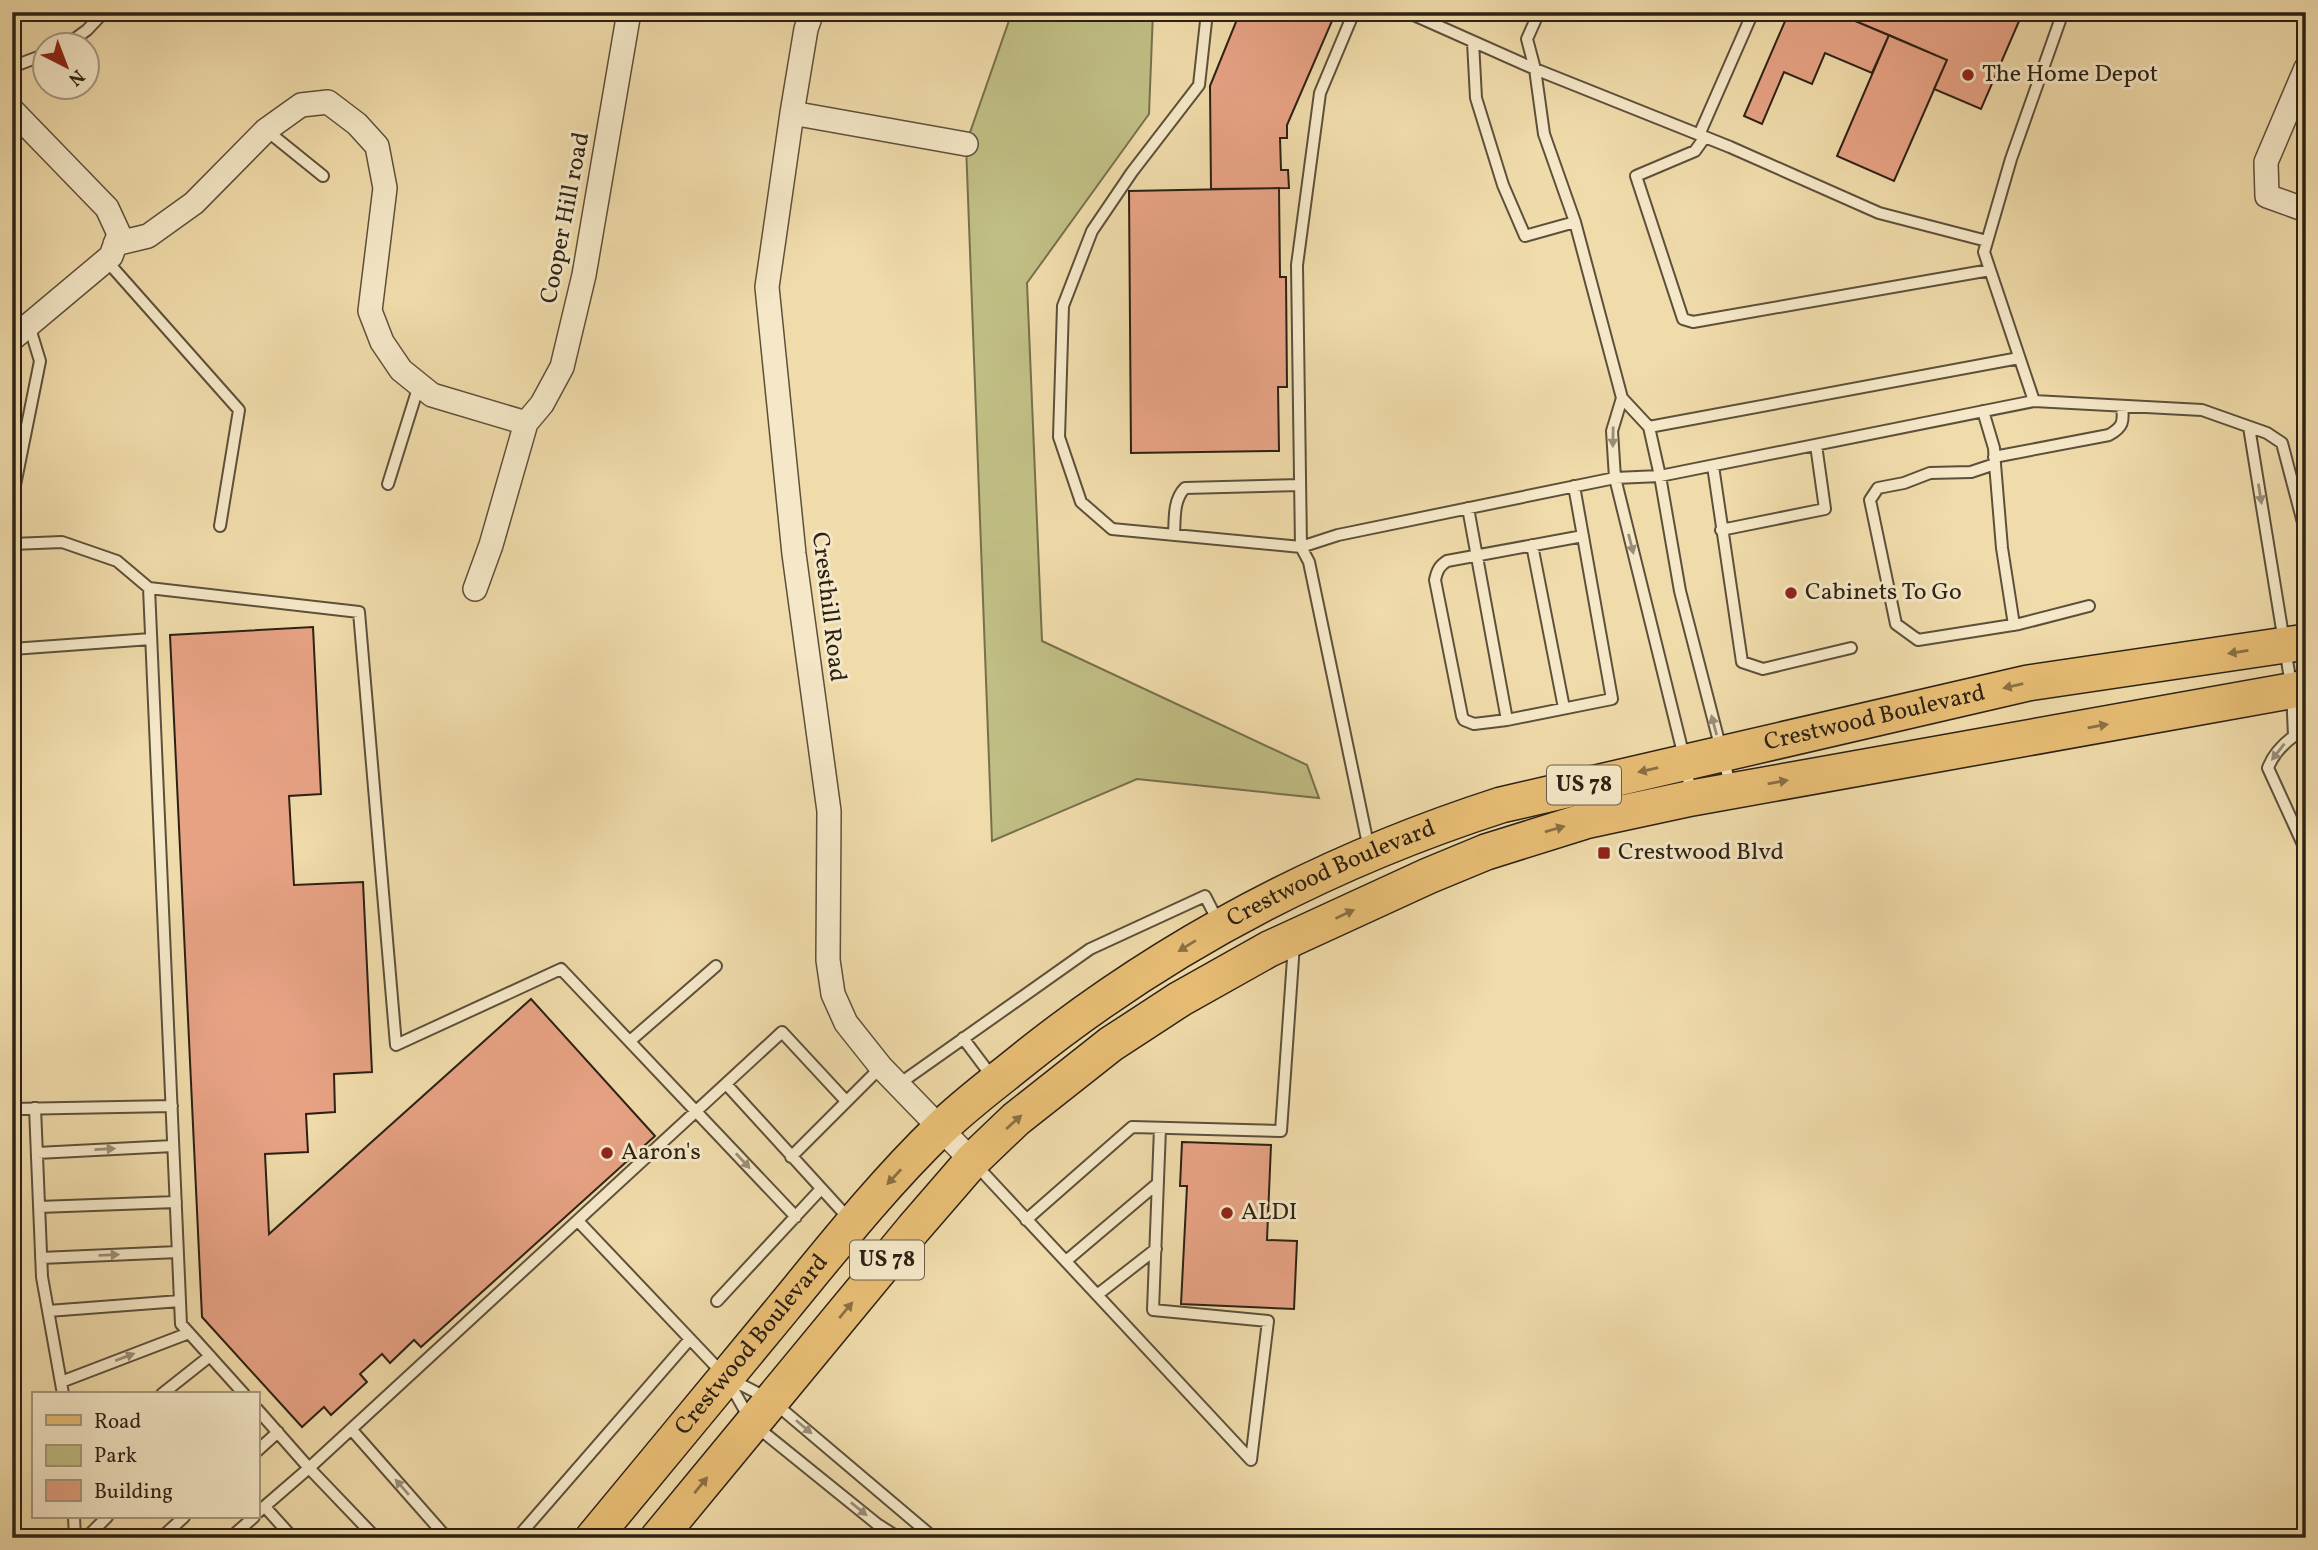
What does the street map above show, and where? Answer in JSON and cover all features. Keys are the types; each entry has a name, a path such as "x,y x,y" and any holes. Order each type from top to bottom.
{"main road":[{"name":"Crestwood Boulevard","path":"593,1538 853,1223 942,1128 1051,1037 1113,993 1220,925 1369,852 1501,805 2028,683 2295,643"},
{"name":"Crestwood Boulevard","path":"658,1538 934,1203 972,1161 1016,1119 1111,1044 1180,999 1239,966 1428,876 1486,852 1585,821 1732,790 2299,690"},
{"path":"1220,925 1239,966"},
{"path":"616,1538 670,1461 698,1411"}],"street":[{"name":"Cooper Hill road","path":"474,589 491,544 526,423 542,404 562,367 584,275 629,12"},
{"name":"Cresthill Road","path":"812,12 806,29 792,113 767,288 794,554 829,811 828,960 833,994 846,1023 881,1067 972,1161"},
{"path":"2306,68 2266,162 2267,196 2306,210"},
{"path":"20,332 111,252 148,236 194,203 266,130 301,105 328,102 358,124 377,146 385,188 370,311 382,342 401,370 432,395 526,423"},
{"path":"12,110 107,208 120,234 111,252"},
{"path":"792,113 966,144"}],"lane":[{"path":"85,32 104,12"},
{"path":"1207,12 1199,85 1132,172 1092,231 1063,306 1059,438 1081,502 1112,529 1301,547 1338,535 1574,486 1615,478 1660,476 2034,401 2202,410 2267,433 2282,443 2306,534"},
{"path":"1354,12 1320,93 1297,265 1301,547 1309,562 1369,852"},
{"path":"1407,12 1535,69 1702,136 1879,213 1987,240"},
{"path":"1539,12 1527,39 1535,69 1544,134 1575,222 1622,398 1648,427 1660,476 1680,591 1732,790"},
{"path":"1753,12 1695,151 1636,176 1683,319 1693,322 1990,270"},
{"path":"2034,401 1984,252 2011,159 2063,12"},
{"path":"1473,42 1476,98 1503,185 1525,236 1575,222"},
{"path":"12,67 32,59"},
{"path":"266,130 323,176"},
{"path":"111,252 239,410 220,526"},
{"path":"12,500 40,361 20,332"},
{"path":"1648,427 2019,358"},
{"path":"388,484 419,385"},
{"path":"1622,398 1612,430 1615,478 1692,798"},
{"path":"2089,606 2014,625 1918,640 1896,624 1870,500 1878,488 1904,483 1930,473 1971,472 1995,461 2109,435 2121,428 2124,421 2123,406"},
{"path":"1983,411 1994,448 2002,548 2014,625"},
{"path":"2249,427 2295,643 2299,690 2300,737 2281,746 2268,768 2306,851"},
{"path":"1721,530 1825,509 1816,445"},
{"path":"1713,466 1742,662 1763,669 1851,648"},
{"path":"1174,535 1177,501 1185,488 1300,485"},
{"path":"1574,486 1583,536 1612,699 1507,720 1474,724 1464,720 1435,580 1440,565 1476,554 1583,536"},
{"path":"1468,508 1507,720"},
{"path":"12,544 62,542 117,561 149,588 359,612 396,1045 561,969 796,1217"},
{"path":"1532,545 1564,708"},
{"path":"149,588 181,1324 242,1392"},
{"path":"12,649 151,639"},
{"path":"899,1084 1090,949 1205,896 1220,925"},
{"path":"1026,1220 1132,1127 1281,1131 1294,938"},
{"path":"630,1041 716,966"},
{"path":"293,1538 259,1512 782,1032 846,1101"},
{"path":"963,1038 995,1082"},
{"path":"791,1157 881,1067"},
{"path":"726,1084 820,1190 853,1223"},
{"path":"12,1109 172,1106"},
{"path":"35,1108 42,1278 63,1392"},
{"path":"972,1161 1251,1460 1268,1321 1153,1310 1160,1128"},
{"path":"37,1153 173,1146"},
{"path":"1066,1261 1158,1183"},
{"path":"717,1301 820,1190"},
{"path":"39,1207 176,1202"},
{"path":"578,1221 726,1377 877,1524 899,1538"},
{"path":"1097,1295 1156,1249"},
{"path":"41,1258 178,1252"},
{"path":"48,1311 180,1301"},
{"path":"61,1382 189,1333"},
{"path":"517,1538 690,1339"},
{"path":"165,1392 210,1356"},
{"path":"726,1377 762,1412 934,1538"},
{"path":"259,1411 376,1538"},
{"path":"351,1429 447,1538"},
{"path":"259,1449 278,1432"},
{"path":"74,1518 75,1538"},
{"path":"86,1538 106,1518"},
{"path":"161,1538 183,1518"},
{"path":"230,1538 252,1518"}],"green space":[{"path":"1012,12 1153,12 1149,114 1027,283 1042,641 1307,765 1319,798 1137,779 992,841 966,144"}],"building":[{"path":"1240,12 1329,12 1332,21 1287,125 1287,138 1280,138 1281,170 1288,170 1289,188 1211,189 1210,86"},
{"path":"1789,12 1834,12 1889,35 1872,73 1825,53 1812,84 1784,72 1762,124 1744,116"},
{"name":"The Home Depot","path":"1834,12 2023,12 1981,109 1934,89 1947,60"},
{"path":"1889,35 1947,60 1894,181 1837,156"},
{"path":"1279,188 1280,277 1286,277 1287,387 1278,387 1279,451 1131,453 1129,191"},
{"path":"313,627 321,794 289,796 294,885 363,882 372,1072 334,1074 335,1112 306,1114 308,1152 265,1154 269,1234 531,999 655,1136 421,1347 414,1340 390,1363 382,1354 360,1374 367,1382 331,1415 324,1407 302,1427 202,1317 170,635"},
{"name":"ALDI","path":"1182,1142 1271,1145 1267,1240 1297,1241 1294,1309 1181,1304 1187,1186 1180,1186"}],"place":[{"name":"The Home Depot","path":"1968,75"},
{"name":"Cabinets To Go","path":"1791,593"},
{"name":"Crestwood Blvd","path":"1604,853"},
{"name":"Aaron's","path":"607,1153"},
{"name":"ALDI","path":"1227,1213"}]}
